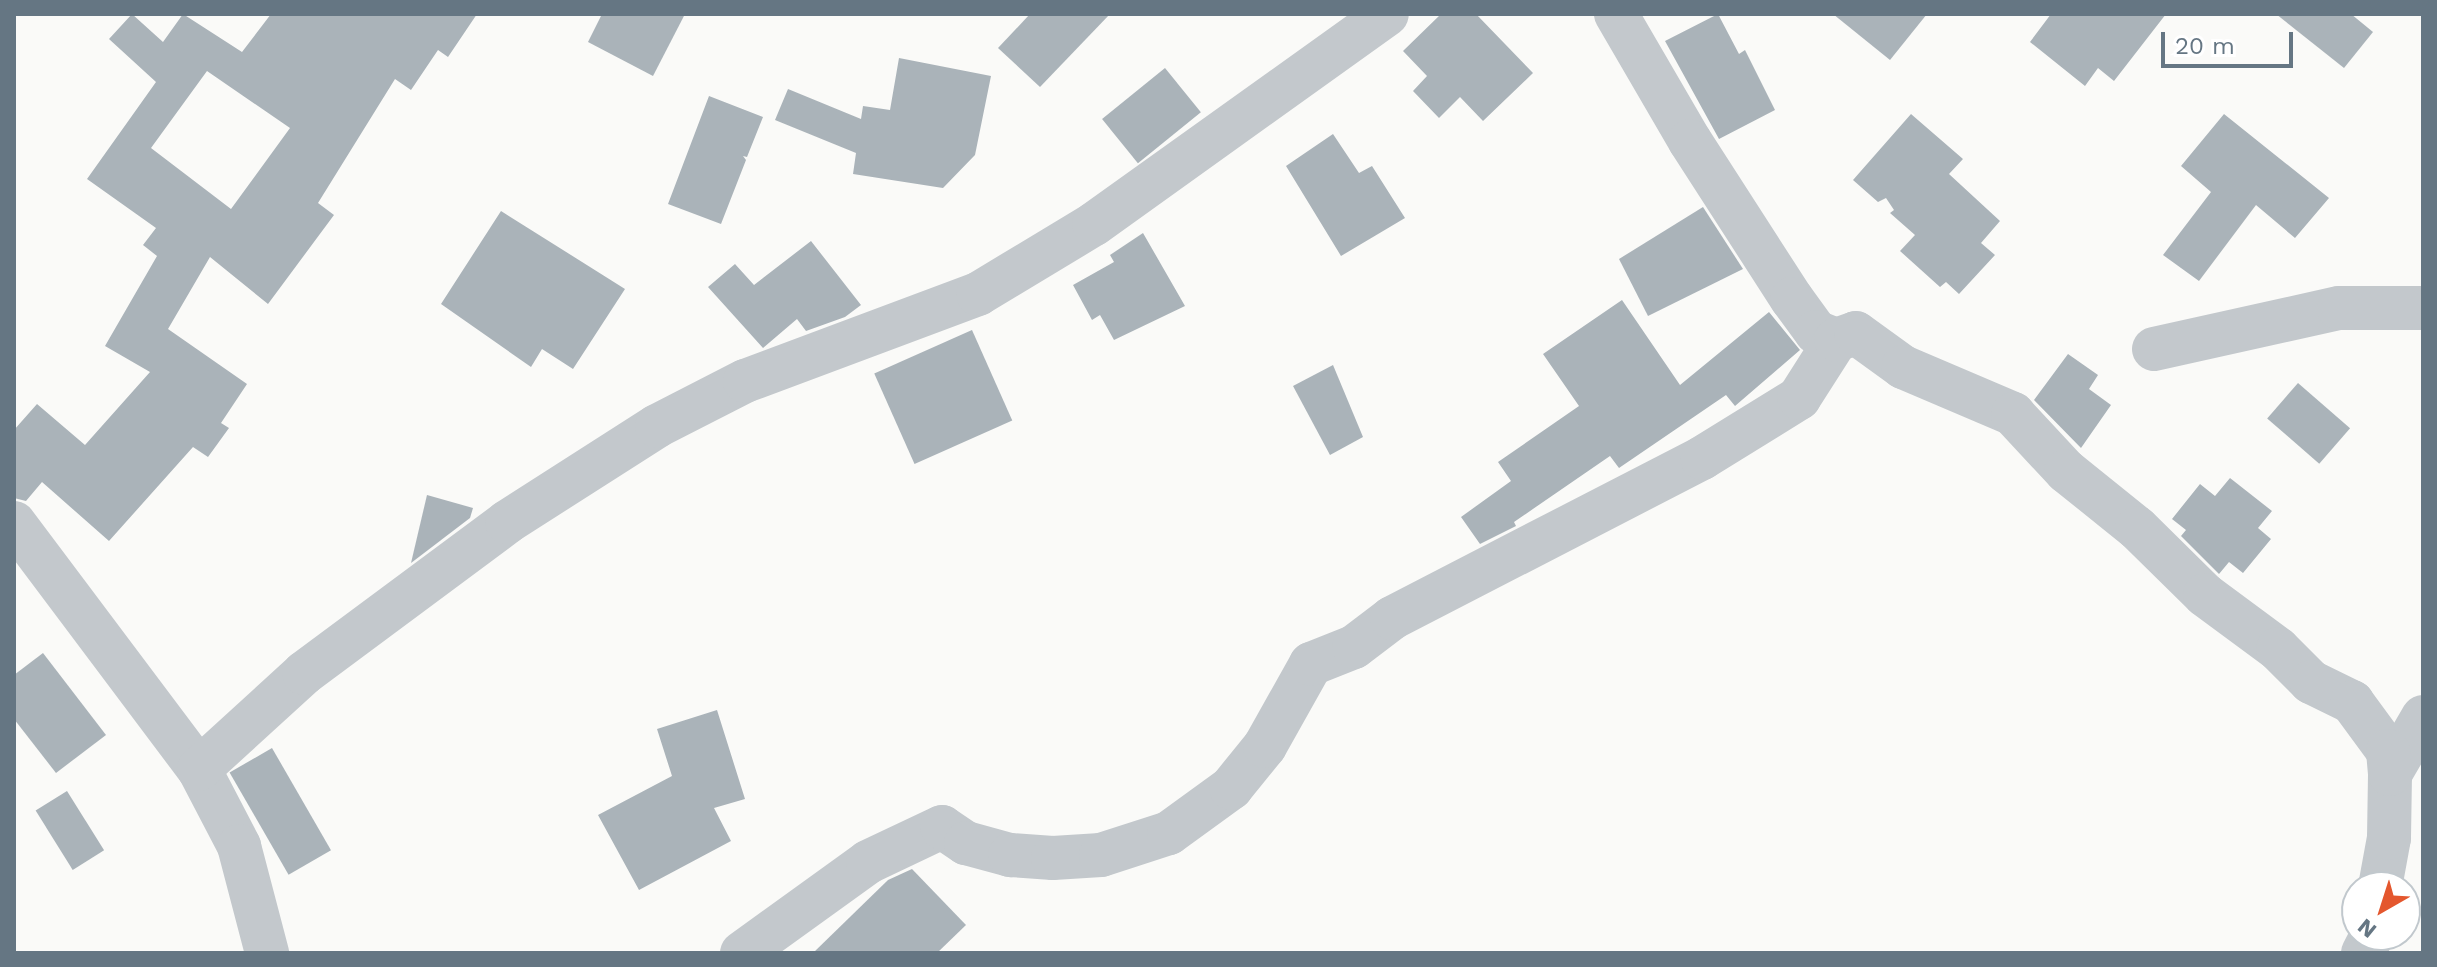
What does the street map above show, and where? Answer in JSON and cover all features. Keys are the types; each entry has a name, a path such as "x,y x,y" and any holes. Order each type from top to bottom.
{"street":[{"path":"199,769 304,673 507,522 657,426 745,381 978,294 1094,224 1387,14"},
{"path":"1616,14 1690,141 1792,299 1816,332 1836,340"},
{"path":"2154,349 2339,308 2423,308"},
{"path":"742,953 868,862 942,827 966,843 1010,855 1053,858 1101,855 1169,833 1239,778 1265,746 1311,664 1354,647 1392,618 1702,458 1799,398 1836,340 1856,333 1903,367 2013,414 2066,471 2137,528 2205,595 2278,649 2311,682 2352,702 2388,751 2389,838 2383,871"},
{"path":"14,523 199,769 239,846 267,953"},
{"path":"2390,774 2423,717"}],"building":[{"path":"132,14 163,42 183,14 242,52 271,14 477,14 448,57 438,50 411,90 395,79 318,203 334,215 268,304 210,257 168,329 247,384 221,423 229,428 208,457 193,447 109,541 42,482 26,501 14,498 14,430 37,404 85,445 150,372 105,346 157,256 143,245 156,228 87,179 156,82 109,39","holes":["207,71 290,128 231,209 151,148"]},
{"path":"602,14 685,14 653,76 588,42"},
{"path":"1030,14 1110,14 1040,87 998,48"},
{"path":"1441,14 1476,14 1533,73 1483,121 1460,97 1439,118 1413,91 1427,76 1403,51"},
{"path":"1718,14 1739,54 1745,50 1775,110 1719,139 1665,41"},
{"path":"1833,14 1927,14 1890,60"},
{"path":"2051,14 2166,14 2114,81 2098,68 2085,86 2030,42"},
{"path":"2276,14 2351,14 2373,32 2344,68"},
{"path":"899,58 991,76 975,155 943,188 853,174 856,153 775,120 788,89 861,119 863,106 890,110"},
{"path":"1165,68 1201,112 1138,163 1102,119"},
{"path":"709,96 763,117 747,157 743,156 746,160 721,224 668,204"},
{"path":"1911,114 1963,159 1949,174 2000,221 1981,243 1995,255 1959,294 1946,282 1940,287 1900,251 1915,235 1890,213 1894,210 1886,198 1878,202 1853,180"},
{"path":"2224,114 2329,198 2295,238 2256,205 2199,281 2163,255 2211,192 2181,166"},
{"path":"1333,134 1359,173 1372,166 1405,218 1341,256 1286,166"},
{"path":"1703,207 1743,269 1648,316 1619,259"},
{"path":"501,211 625,289 573,369 542,349 531,367 441,304"},
{"path":"1143,233 1185,306 1114,340 1100,315 1092,320 1073,285 1114,262 1110,255"},
{"path":"811,241 861,305 845,317 806,331 797,319 763,348 708,287 735,264 754,285"},
{"path":"1622,300 1680,385 1769,312 1800,350 1735,406 1726,395 1619,468 1610,456 1514,522 1516,526 1480,544 1461,517 1511,481 1498,462 1579,406 1543,354"},
{"path":"972,330 1012,420 915,464 874,374"},
{"path":"2068,354 2098,375 2089,389 2111,405 2081,448 2034,400"},
{"path":"1333,365 1363,437 1330,455 1293,386"},
{"path":"2298,383 2350,428 2319,464 2267,418"},
{"path":"2230,478 2272,511 2258,528 2271,539 2243,573 2229,562 2219,574 2181,536 2186,530 2172,519 2200,484 2215,496"},
{"path":"427,495 473,508 470,518 411,563"},
{"path":"43,653 106,735 56,773 14,719 14,675"},
{"path":"717,710 745,799 714,808 731,841 639,890 598,815 672,776 657,729"},
{"path":"272,748 331,850 289,875 230,772"},
{"path":"67,791 104,850 73,870 36,811"},
{"path":"912,869 966,925 937,953 813,953 888,880"}]}
